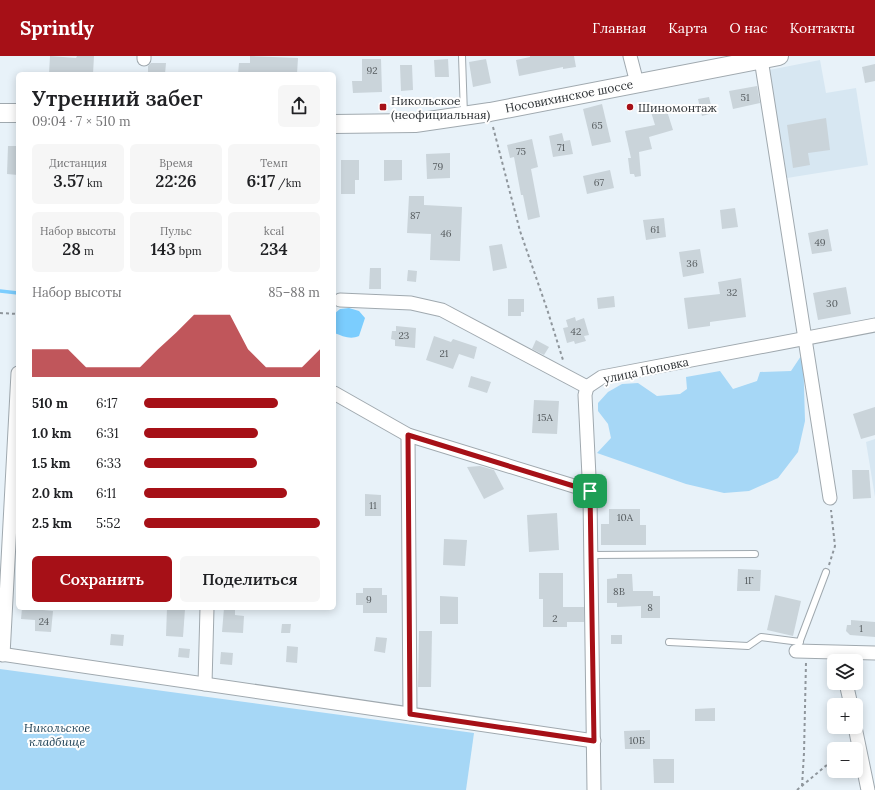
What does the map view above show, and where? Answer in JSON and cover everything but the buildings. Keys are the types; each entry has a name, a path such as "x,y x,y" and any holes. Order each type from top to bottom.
{"main road":[{"name":"Носовихинское шоссе","path":"336,124 415,123 465,116 774,58"},
{"path":"0,113 16,113"}],"street":[{"path":"630,56 637,83"},
{"path":"774,58 806,340 830,498"},
{"name":"улица Поповка","path":"340,300 411,304 442,310 480,328 568,378 587,387 602,377 806,340 875,325"},
{"path":"587,387 585,395 590,491 594,790"},
{"path":"336,394 408,435 590,491"},
{"path":"16,409 2,654 594,741"},
{"path":"408,435 410,714"},
{"path":"205,684 207,610"},
{"path":"801,648 831,654"},
{"path":"863,654 875,653"},
{"path":"856,734 868,790"}],"lane":[{"path":"462,56 465,116"},
{"path":"591,555 620,557 755,554"},
{"path":"669,642 748,646 761,637 801,648 826,572"}],"path":[{"path":"490,112 520,232 547,309 568,378"},
{"path":"0,313 16,314"},
{"path":"826,572 835,546 830,498"},
{"path":"801,648 804,752 802,786"},
{"path":"797,790 827,765"}],"shaded area":[{"path":"820,60 826,93 856,88 868,165 787,178 769,70"},
{"path":"349,308 359,311 365,318 359,336 353,338 336,334 336,312 340,309"},
{"path":"875,439 875,497 866,442"}],"green space":[{"path":"803,353 805,421 798,452 778,478 749,491 724,493 686,484 597,453 611,438 608,424 598,411 598,403 608,392 622,384 638,383 657,396 680,394 687,389 686,377 720,371 733,389 757,381 760,372 791,371"},
{"name":"Никольское кладбище","path":"0,669 474,733 466,790 0,790"}],"waterway":[{"path":"0,291 16,293"}],"place":[{"name":"Никольское (неофициальная)","path":"383,107"},
{"name":"Шиномонтаж","path":"630,107"}],"route":[{"path":"408,435 590,491 594,741 410,714 408,435"}]}
